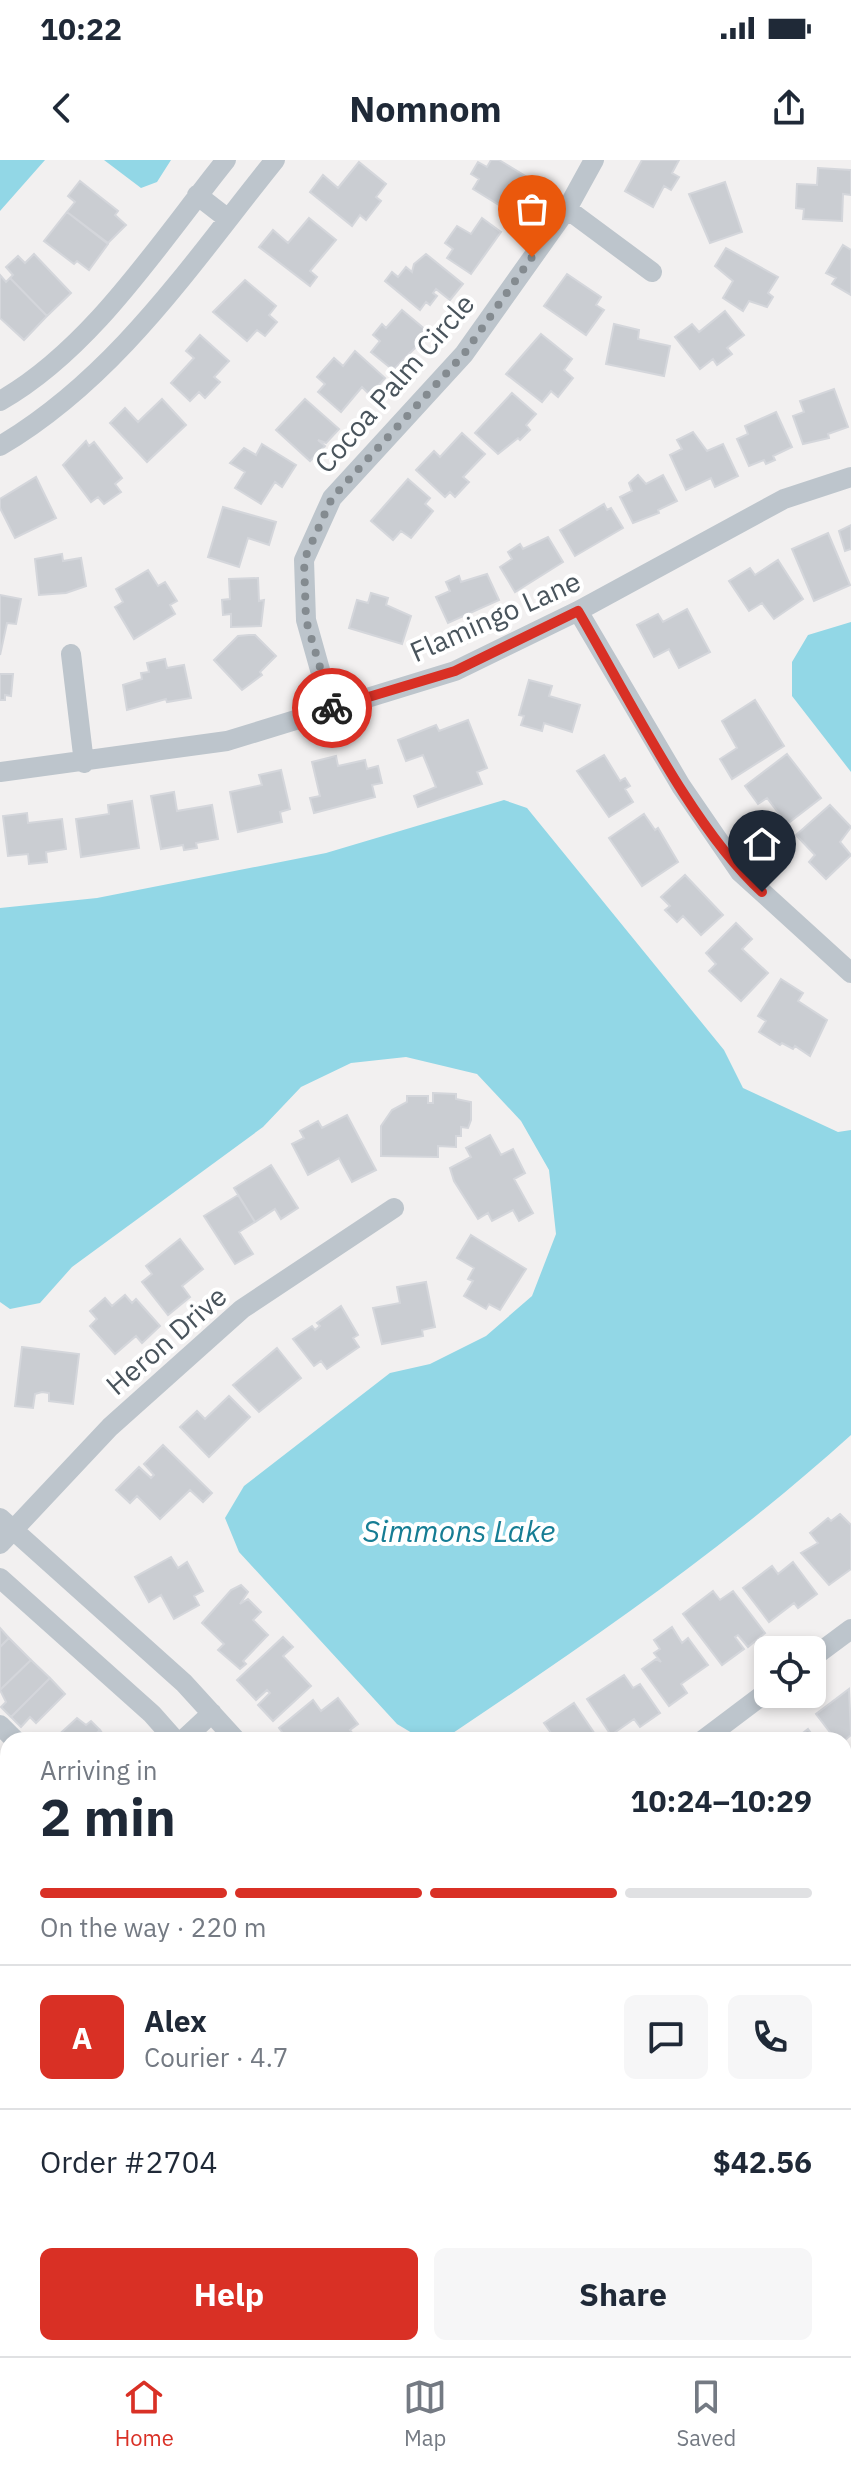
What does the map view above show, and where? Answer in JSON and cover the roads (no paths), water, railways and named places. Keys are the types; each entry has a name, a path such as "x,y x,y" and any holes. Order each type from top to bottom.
{"street":[{"path":"0,401 53,364 97,320 226,160"},
{"path":"0,446 62,407 116,357 275,160"},
{"name":"Cocoa Palm Circle","path":"331,709 306,620 304,560 332,498 464,354 567,209 594,160"},
{"path":"197,195 228,219"},
{"path":"567,209 652,272"},
{"name":"Flamingo Lane","path":"0,772 84,763 227,741 455,671 578,611 784,499 851,477"},
{"path":"578,611 681,786 740,872 851,973"},
{"path":"71,654 84,763"},
{"name":"Heron Drive","path":"4,1530 110,1427 242,1309 394,1208"},
{"path":"4,1530 184,1683 229,1732"},
{"path":"0,1578 152,1714 168,1732"},
{"path":"826,1648 851,1629"},
{"path":"714,1732 754,1702"},
{"path":"192,1732 212,1713"}],"water":[{"path":"0,160 45,160 0,211"},
{"path":"104,160 171,160 157,182 141,188"},
{"path":"851,622 851,772 792,696 792,662 808,635"},
{"name":"Simmons Lake","path":"504,800 527,808 724,1050 743,1088 838,1132 851,1130 851,1435 705,1556 454,1732 410,1732 397,1724 239,1552 225,1518 244,1486 390,1373 430,1364 486,1336 532,1296 556,1234 549,1170 521,1121 477,1074 406,1057 351,1063 301,1087 263,1127 72,1267 40,1303 10,1309 0,1302 0,908 97,898 326,853"}]}
